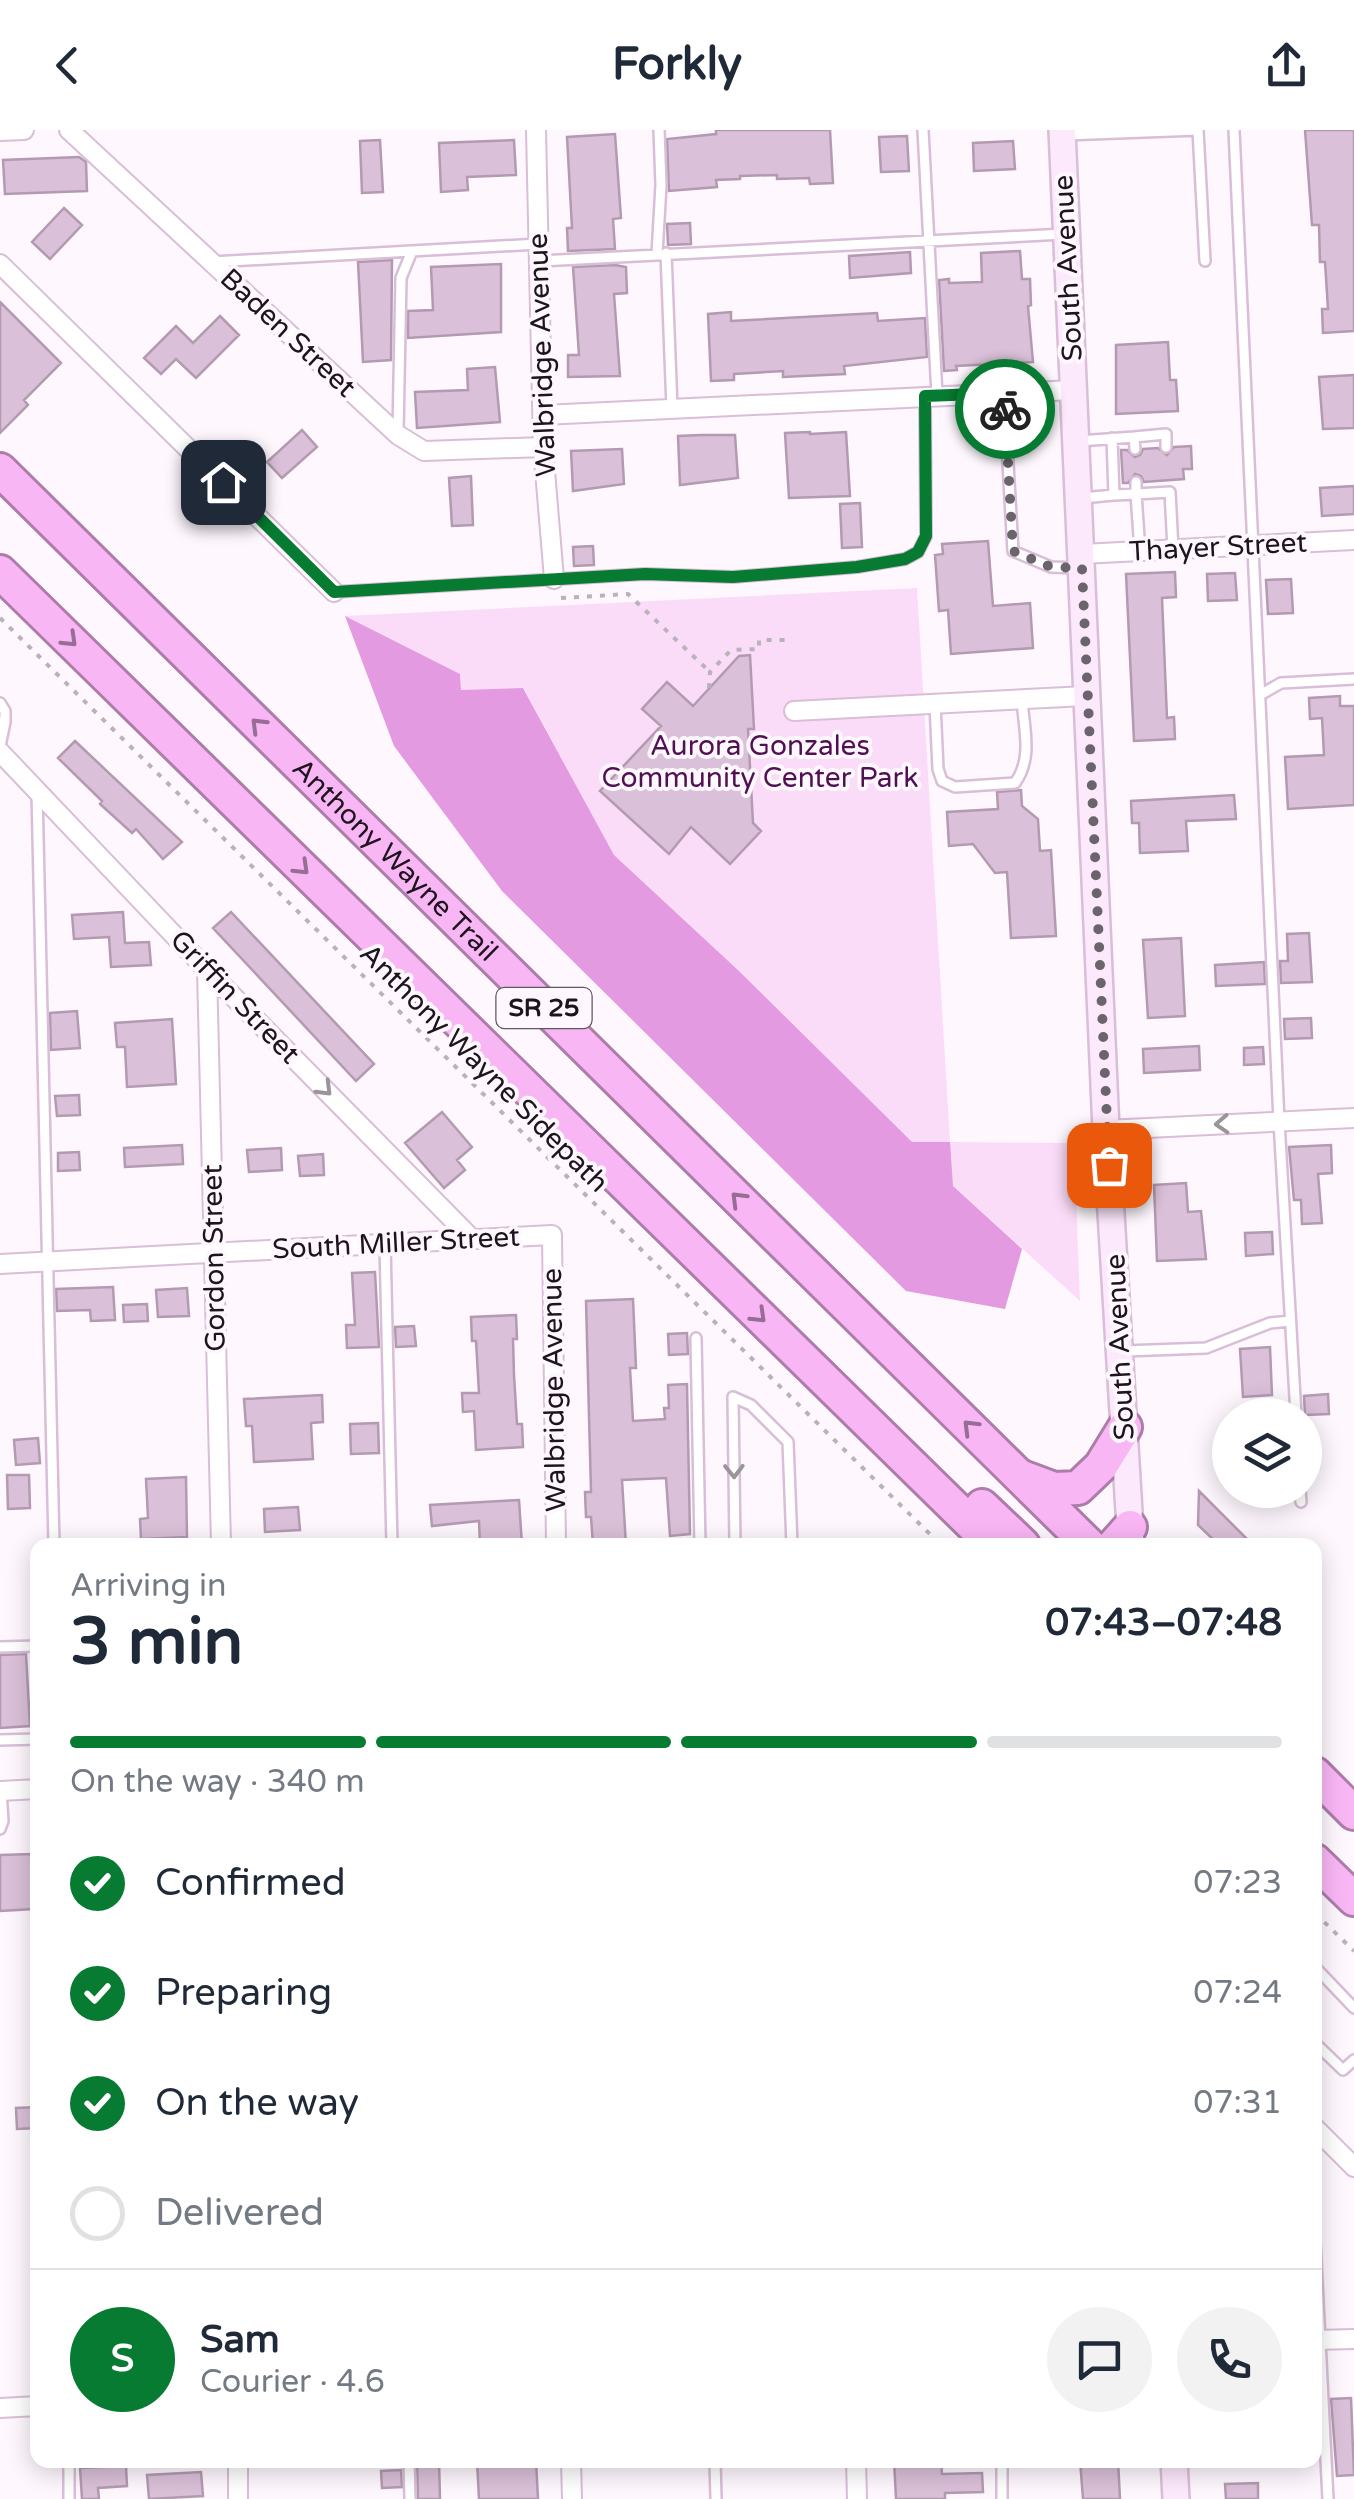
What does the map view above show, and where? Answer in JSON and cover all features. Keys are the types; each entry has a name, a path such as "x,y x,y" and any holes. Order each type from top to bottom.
{"highway":[{"name":"Anthony Wayne Trail","path":"0,470 1082,1538"},
{"name":"SR 25","path":"0,572 986,1538"},
{"path":"1019,1476 1054,1489 1078,1488 1100,1466 1124,1427"},
{"path":"893,1447 938,1462 1016,1538"},
{"path":"1322,1781 1354,1812"},
{"path":"1322,1809 1354,1833"},
{"path":"1322,1867 1354,1899"}],"street":[{"path":"1,131 24,130"},
{"name":"Baden Street","path":"69,130 398,434 424,450 543,446"},
{"name":"Walbridge Avenue","path":"536,130 543,446 554,579"},
{"name":"South Avenue","path":"1062,133 1106,1130 1121,1352 1125,1538"},
{"path":"0,264 334,592"},
{"path":"543,416 1074,390"},
{"name":"Thayer Street","path":"1082,561 1140,551 1354,540"},
{"path":"794,711 1086,696"},
{"name":"Griffin Street","path":"0,749 207,970 472,1239"},
{"name":"Gordon Street","path":"207,970 221,1538"},
{"path":"1106,1130 1354,1118"},
{"name":"Walbridge Avenue","path":"552,1235 556,1538"},
{"name":"South Miller Street","path":"0,1264 552,1235"},
{"path":"0,1791 30,1789"},
{"path":"1322,2135 1354,2167"},
{"path":"1322,2340 1354,2338"},
{"path":"0,2408 30,2406"},
{"path":"238,2468 238,2499"},
{"path":"571,2468 572,2499"},
{"path":"856,2468 857,2499"},
{"path":"1174,2468 1176,2499"}],"lane":[{"path":"659,130 661,254 672,408"},
{"path":"334,592 645,574 733,577 870,566 905,559 918,552 926,536 931,396 923,130"},
{"path":"1062,133 1198,130 1205,261"},
{"path":"1234,130 1295,1398"},
{"path":"212,262 412,251 661,254 1066,234"},
{"path":"398,434 401,278 412,251"},
{"path":"1004,393 1013,551 1051,567 1082,561"},
{"path":"1076,441 1166,434 1166,448"},
{"path":"1134,436 1135,449"},
{"path":"1112,438 1114,495"},
{"path":"1079,498 1169,486 1173,549"},
{"path":"1136,488 1140,551"},
{"path":"1260,694 1281,683 1354,679"},
{"path":"935,704 938,769 942,781 955,787 1016,783 1025,769 1026,758 1022,700"},
{"path":"0,703 5,711 0,749"},
{"path":"37,790 54,1538"},
{"path":"385,1244 392,1538"},
{"path":"1121,1352 1206,1348 1258,1327 1290,1321"},
{"path":"696,1338 700,1538"},
{"path":"735,1538 733,1397 751,1405 788,1442 792,1538"},
{"path":"0,1647 30,1646"},
{"path":"0,1740 30,1739"},
{"path":"0,1791 0,1829"},
{"path":"1322,1974 1354,2008"},
{"path":"1322,2050 1343,2070 1354,2060"},
{"path":"1322,2404 1328,2499"},
{"path":"68,2468 70,2499"},
{"path":"409,2468 410,2499"},
{"path":"715,2468 716,2499"},
{"path":"1002,2468 1002,2499"}],"path":[{"path":"554,579 556,598 628,594 710,672"},
{"name":"Anthony Wayne Sidepath","path":"0,618 934,1538"},
{"path":"709,688 710,672 731,650 759,649 759,640 790,640"},
{"path":"1322,1920 1354,1951"}],"green space":[{"name":"Aurora Gonzales Community Center Park","path":"917,588 950,1142 1074,1143 1080,1301 953,1186 739,971 614,855 524,689 461,690 460,674 345,616"}],"shaded area":[{"path":"345,616 460,674 461,690 523,688 614,855 739,971 912,1142 950,1142 953,1186 1022,1249 1005,1309 906,1291 502,891 394,746"}],"building":[{"path":"716,130 830,130 833,183 810,184 809,178 777,179 777,175 740,176 716,180 717,187 669,191 667,139 716,134"},
{"path":"1305,130 1354,130 1354,331 1323,333 1322,309 1328,309 1325,262 1320,262 1319,225 1312,225"},
{"path":"615,134 621,218 613,219 615,249 568,251 567,228 572,228 567,137"},
{"path":"907,136 909,171 881,172 879,137"},
{"path":"380,140 383,192 362,193 360,141"},
{"path":"514,140 516,175 467,177 468,190 441,192 439,143"},
{"path":"1013,141 1015,169 974,171 973,143"},
{"path":"79,157 86,162 87,191 5,194 3,160"},
{"path":"64,208 82,225 50,259 32,242"},
{"path":"690,223 691,244 668,245 667,224"},
{"path":"1020,251 1022,279 1030,279 1033,362 956,366 957,370 944,371 939,280 982,282 981,253"},
{"path":"910,252 911,273 850,278 849,256"},
{"path":"392,260 391,360 363,362 358,262"},
{"path":"501,264 501,332 408,338 408,311 433,310 431,267"},
{"path":"573,267 626,267 627,293 614,294 620,376 568,377 568,355 579,355"},
{"path":"0,302 61,363 24,400 28,405 0,433"},
{"path":"731,312 731,321 877,313 878,321 925,318 927,357 844,366 845,374 783,377 783,371 734,374 734,380 711,381 708,314"},
{"path":"220,316 239,335 196,378 176,359 161,374 144,358 176,326 193,343"},
{"path":"1168,342 1170,380 1176,380 1178,411 1116,414 1116,345"},
{"path":"495,367 500,422 417,428 415,392 468,390 467,369"},
{"path":"1354,375 1354,428 1323,429 1319,377"},
{"path":"302,430 317,447 282,478 267,462"},
{"path":"846,432 850,496 789,498 785,433"},
{"path":"735,435 738,478 680,485 678,436"},
{"path":"1191,446 1192,469 1183,469 1184,479 1144,482 1135,474 1123,483 1121,450 1135,457 1143,449 1158,448 1167,455 1174,447"},
{"path":"622,449 624,484 573,491 571,451"},
{"path":"471,476 473,525 452,526 449,478"},
{"path":"1354,486 1354,514 1322,516 1320,488"},
{"path":"860,503 862,547 842,548 840,504"},
{"path":"988,541 993,606 1030,603 1033,648 951,654 948,610 939,611 935,555 943,554 942,544"},
{"path":"593,546 594,565 574,566 573,547"},
{"path":"1175,572 1176,597 1162,598 1167,718 1174,717 1175,739 1134,741 1126,574"},
{"path":"1235,573 1237,600 1208,601 1207,574"},
{"path":"1291,579 1293,613 1268,614 1266,580"},
{"path":"750,655 754,729 748,729 753,823 761,831 730,864 691,827 669,854 600,791 661,726 642,709 667,682 693,706 739,656"},
{"path":"1340,696 1340,706 1354,706 1354,805 1288,809 1285,757 1324,755 1322,718 1310,719 1309,698"},
{"path":"75,741 182,842 163,859 136,829 132,833 100,804 102,801 58,758"},
{"path":"1021,790 1022,806 1038,819 1040,851 1051,850 1056,936 1011,938 1007,872 995,873 973,844 949,846 947,812 998,809 997,792"},
{"path":"1234,795 1236,819 1186,821 1188,851 1140,853 1139,823 1132,823 1131,801"},
{"path":"123,912 125,943 149,942 151,965 111,967 109,937 74,939 72,915"},
{"path":"231,912 374,1064 356,1081 213,928"},
{"path":"1309,933 1312,982 1281,983 1280,961 1288,961 1287,934"},
{"path":"1181,938 1185,1016 1148,1018 1143,940"},
{"path":"1264,962 1265,984 1216,986 1215,965"},
{"path":"77,1011 80,1048 51,1050 50,1013"},
{"path":"1311,1018 1312,1038 1285,1039 1284,1019"},
{"path":"172,1019 176,1084 127,1087 125,1047 117,1047 115,1023"},
{"path":"1199,1046 1200,1070 1144,1073 1143,1049"},
{"path":"1263,1047 1264,1064 1244,1065 1244,1048"},
{"path":"79,1095 80,1115 57,1116 55,1096"},
{"path":"442,1112 472,1147 457,1160 465,1170 444,1188 405,1143"},
{"path":"182,1145 183,1164 125,1167 124,1148"},
{"path":"1331,1145 1332,1173 1318,1174 1322,1223 1302,1224 1301,1200 1294,1200 1289,1147"},
{"path":"281,1148 282,1170 249,1172 247,1150"},
{"path":"79,1152 80,1170 58,1171 58,1153"},
{"path":"323,1154 324,1175 300,1176 298,1156"},
{"path":"1186,1183 1188,1212 1201,1211 1206,1259 1157,1261 1154,1185"},
{"path":"1272,1232 1273,1254 1246,1256 1245,1233"},
{"path":"375,1272 379,1347 347,1348 346,1325 355,1325 352,1273"},
{"path":"113,1287 115,1320 91,1321 90,1310 57,1311 56,1289"},
{"path":"187,1288 189,1316 158,1317 156,1290"},
{"path":"633,1299 633,1421 665,1419 664,1408 669,1408 668,1385 687,1384 690,1534 670,1536 666,1478 622,1480 626,1538 592,1538 591,1517 586,1517 585,1492 591,1492 586,1301"},
{"path":"147,1304 148,1321 124,1322 123,1305"},
{"path":"516,1315 514,1375 517,1424 522,1424 523,1447 476,1450 474,1411 463,1412 462,1393 479,1393 471,1317"},
{"path":"414,1326 416,1346 396,1347 395,1327"},
{"path":"687,1333 688,1354 669,1355 668,1334"},
{"path":"1270,1347 1272,1395 1243,1397 1240,1349"},
{"path":"1328,1394 1329,1414 1322,1414 1322,1398 1304,1396"},
{"path":"322,1395 323,1422 311,1423 313,1459 254,1462 252,1426 246,1426 244,1399"},
{"path":"378,1423 379,1453 351,1454 350,1424"},
{"path":"38,1438 40,1463 16,1465 14,1440"},
{"path":"7,1475 29,1475 30,1508 8,1509"},
{"path":"186,1477 187,1537 141,1538 140,1519 148,1518 146,1479"},
{"path":"1199,1491 1246,1538 1212,1538 1198,1525"},
{"path":"519,1500 522,1538 480,1538 479,1521 432,1526 430,1505"},
{"path":"298,1507 300,1530 265,1532 264,1509"},
{"path":"26,1654 30,1726 0,1728 0,1655"},
{"path":"30,1854 30,1909 0,1911 0,1855"},
{"path":"30,2107 30,2128 17,2129 16,2108"},
{"path":"1351,2398 1354,2475 1337,2476 1331,2399"},
{"path":"80,2468 126,2468 127,2486 98,2488 99,2499 82,2499"},
{"path":"417,2468 439,2468 440,2499 418,2499"},
{"path":"477,2468 536,2468 538,2499 479,2499"},
{"path":"894,2468 942,2468 942,2474 982,2473 983,2492 945,2493 945,2499 896,2499"},
{"path":"1081,2468 1118,2468 1120,2499 1083,2499"},
{"path":"401,2470 402,2487 382,2488 381,2471"},
{"path":"201,2472 203,2496 149,2499 147,2475"},
{"path":"1258,2483 1258,2499 1226,2499 1225,2484"}],"way so far":[{"path":"1005,409 1013,551 1051,567 1082,568 1109,1165"}],"route":[{"path":"223,482 334,592 645,574 733,577 857,567 905,559 918,552 926,536 925,396 1004,393 1005,409"}]}
